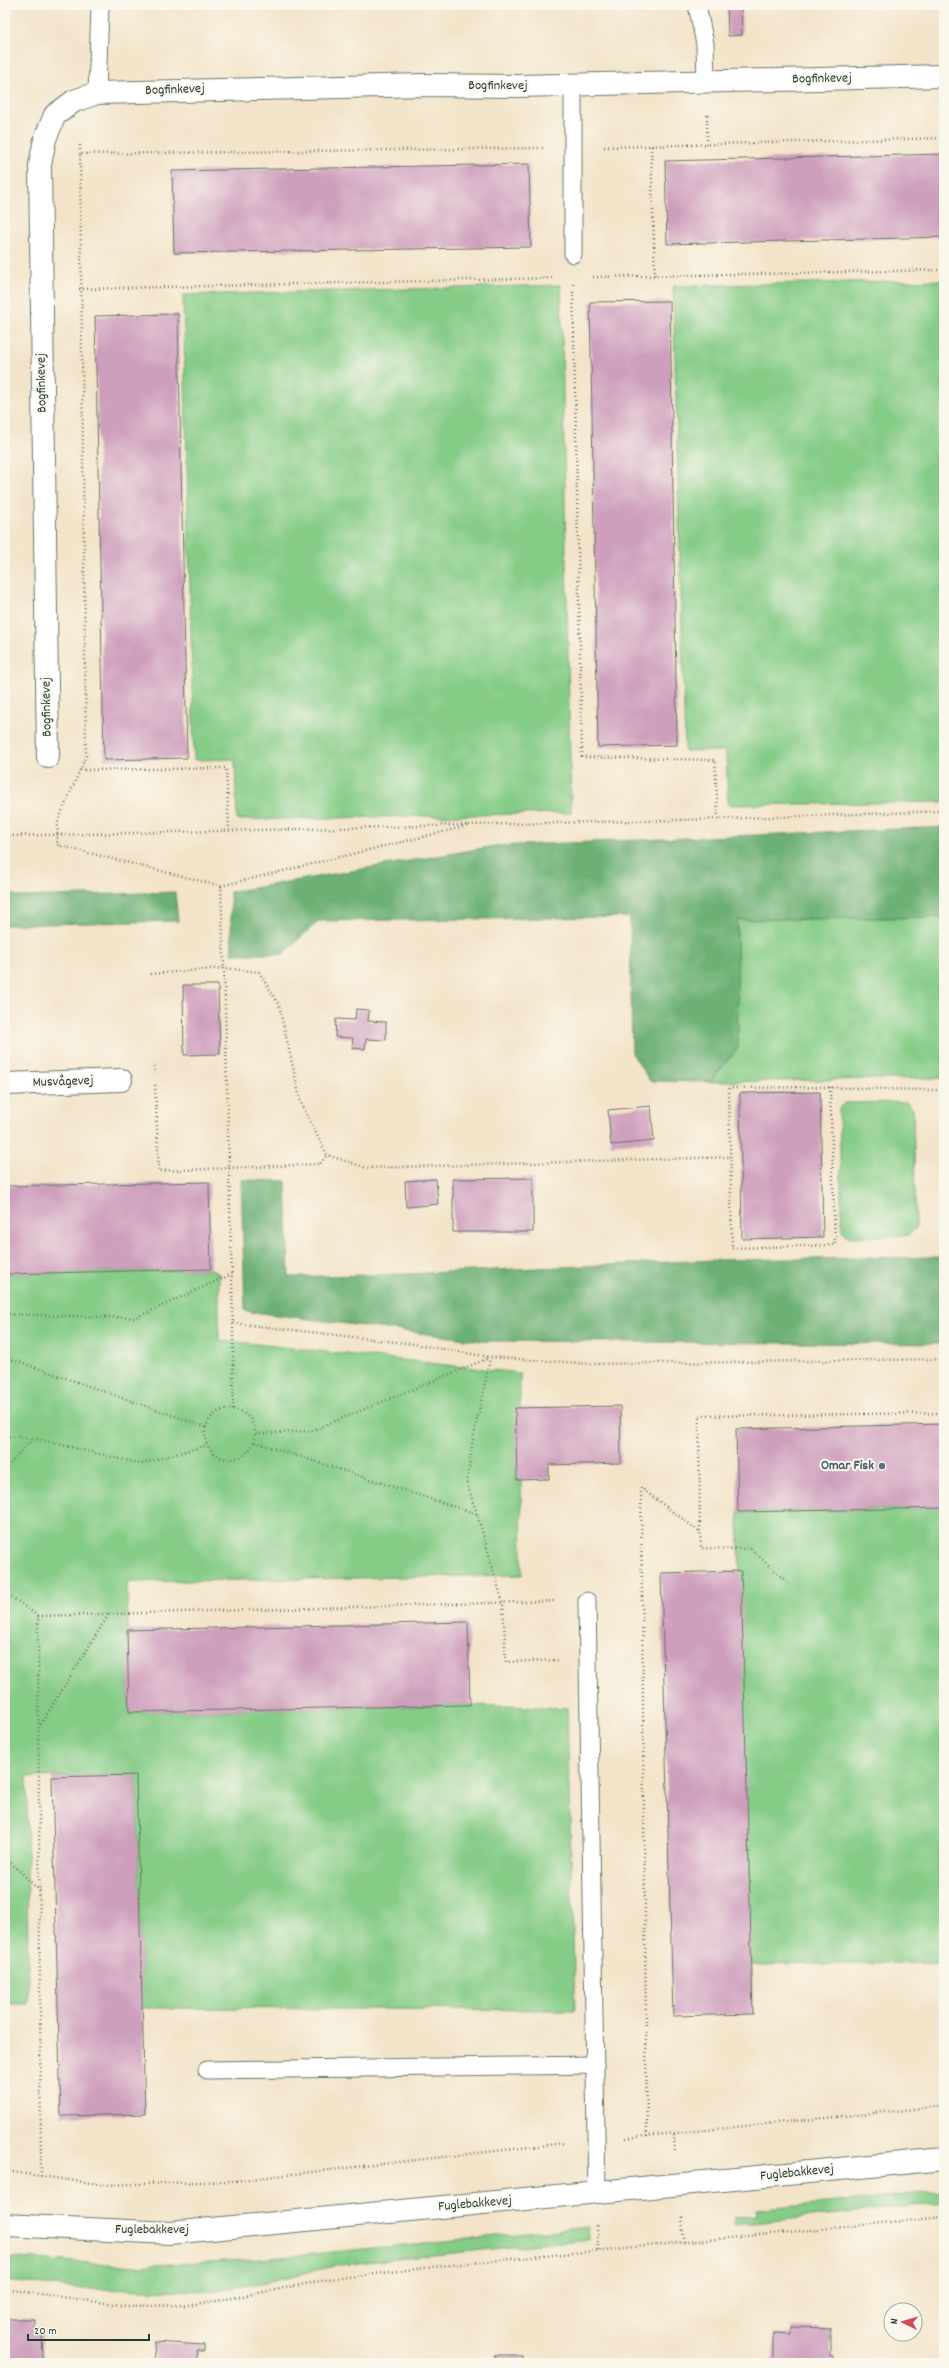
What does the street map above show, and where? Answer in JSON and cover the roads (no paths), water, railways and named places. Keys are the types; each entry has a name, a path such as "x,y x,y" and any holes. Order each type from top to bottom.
{"street":[{"name":"Bogfinkevej","path":"48,757 40,165 45,140 55,115 74,101 97,93 408,86 573,85 944,76"},
{"name":"Musvågevej","path":"5,1084 121,1080"},
{"name":"Fuglebakkevej","path":"5,2225 170,2233 944,2159"}],"lane":[{"path":"97,93 100,5"},
{"path":"697,5 705,44 706,81"},
{"path":"573,85 573,254"},
{"path":"587,1601 597,2193"},
{"path":"207,2070 595,2066"}],"place":[{"name":"Omar Fisk","path":"882,1466"}]}
